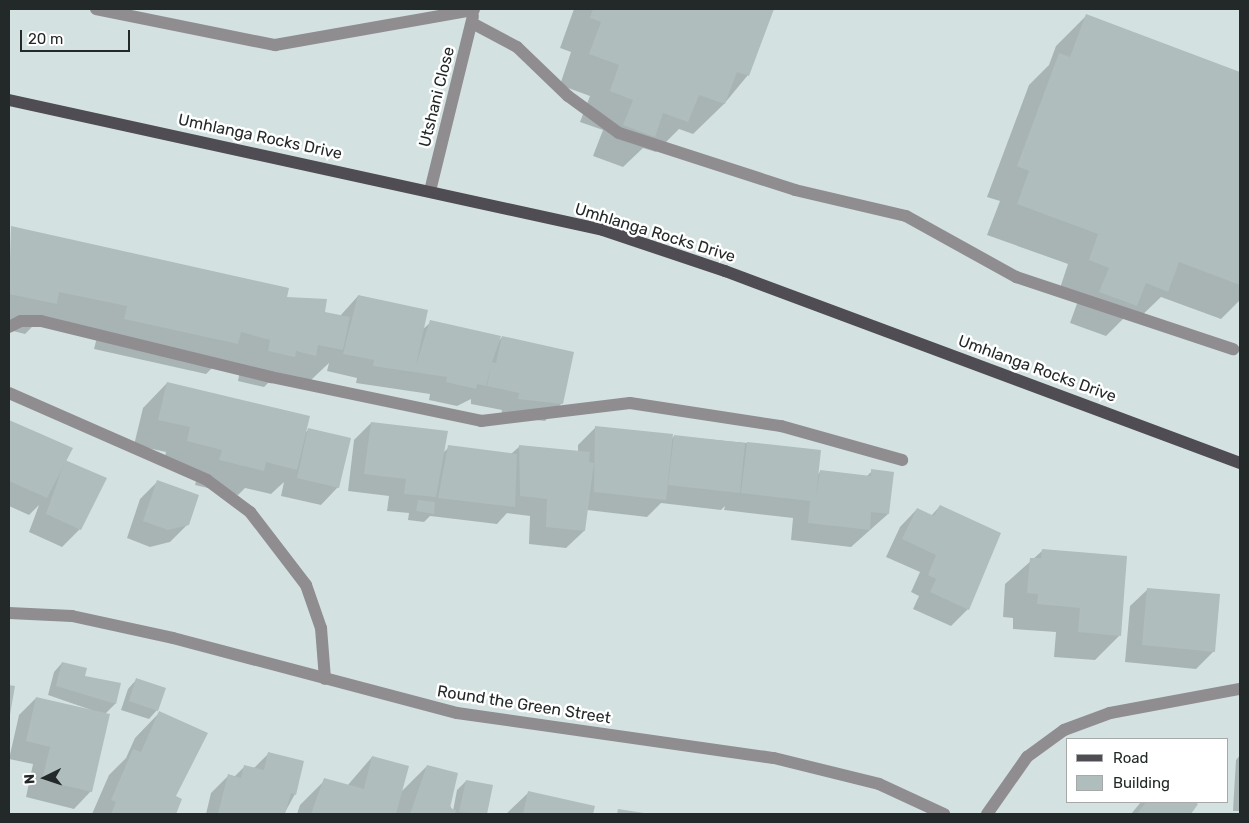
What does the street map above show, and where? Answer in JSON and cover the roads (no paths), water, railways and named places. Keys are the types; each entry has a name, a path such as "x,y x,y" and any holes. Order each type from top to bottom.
{"main road":[{"name":"Umhlanga Rocks Drive","path":"9,100 603,230 725,270 1240,463"}],"street":[{"name":"Utshani Close","path":"96,9 276,45 475,10 430,191"},
{"path":"472,23 517,47 568,96 619,133 795,190 906,216 1016,277 1233,349"},
{"path":"9,327 21,321 40,321 271,377 481,421 630,403 781,426 902,460"},
{"path":"9,393 207,480 250,512 306,585 321,628 325,678"},
{"name":"Round the Green Street","path":"9,613 72,616 325,678 457,713 774,758 879,784 944,814"},
{"path":"987,814 1027,757 1064,730 1110,713 1240,689"}]}
